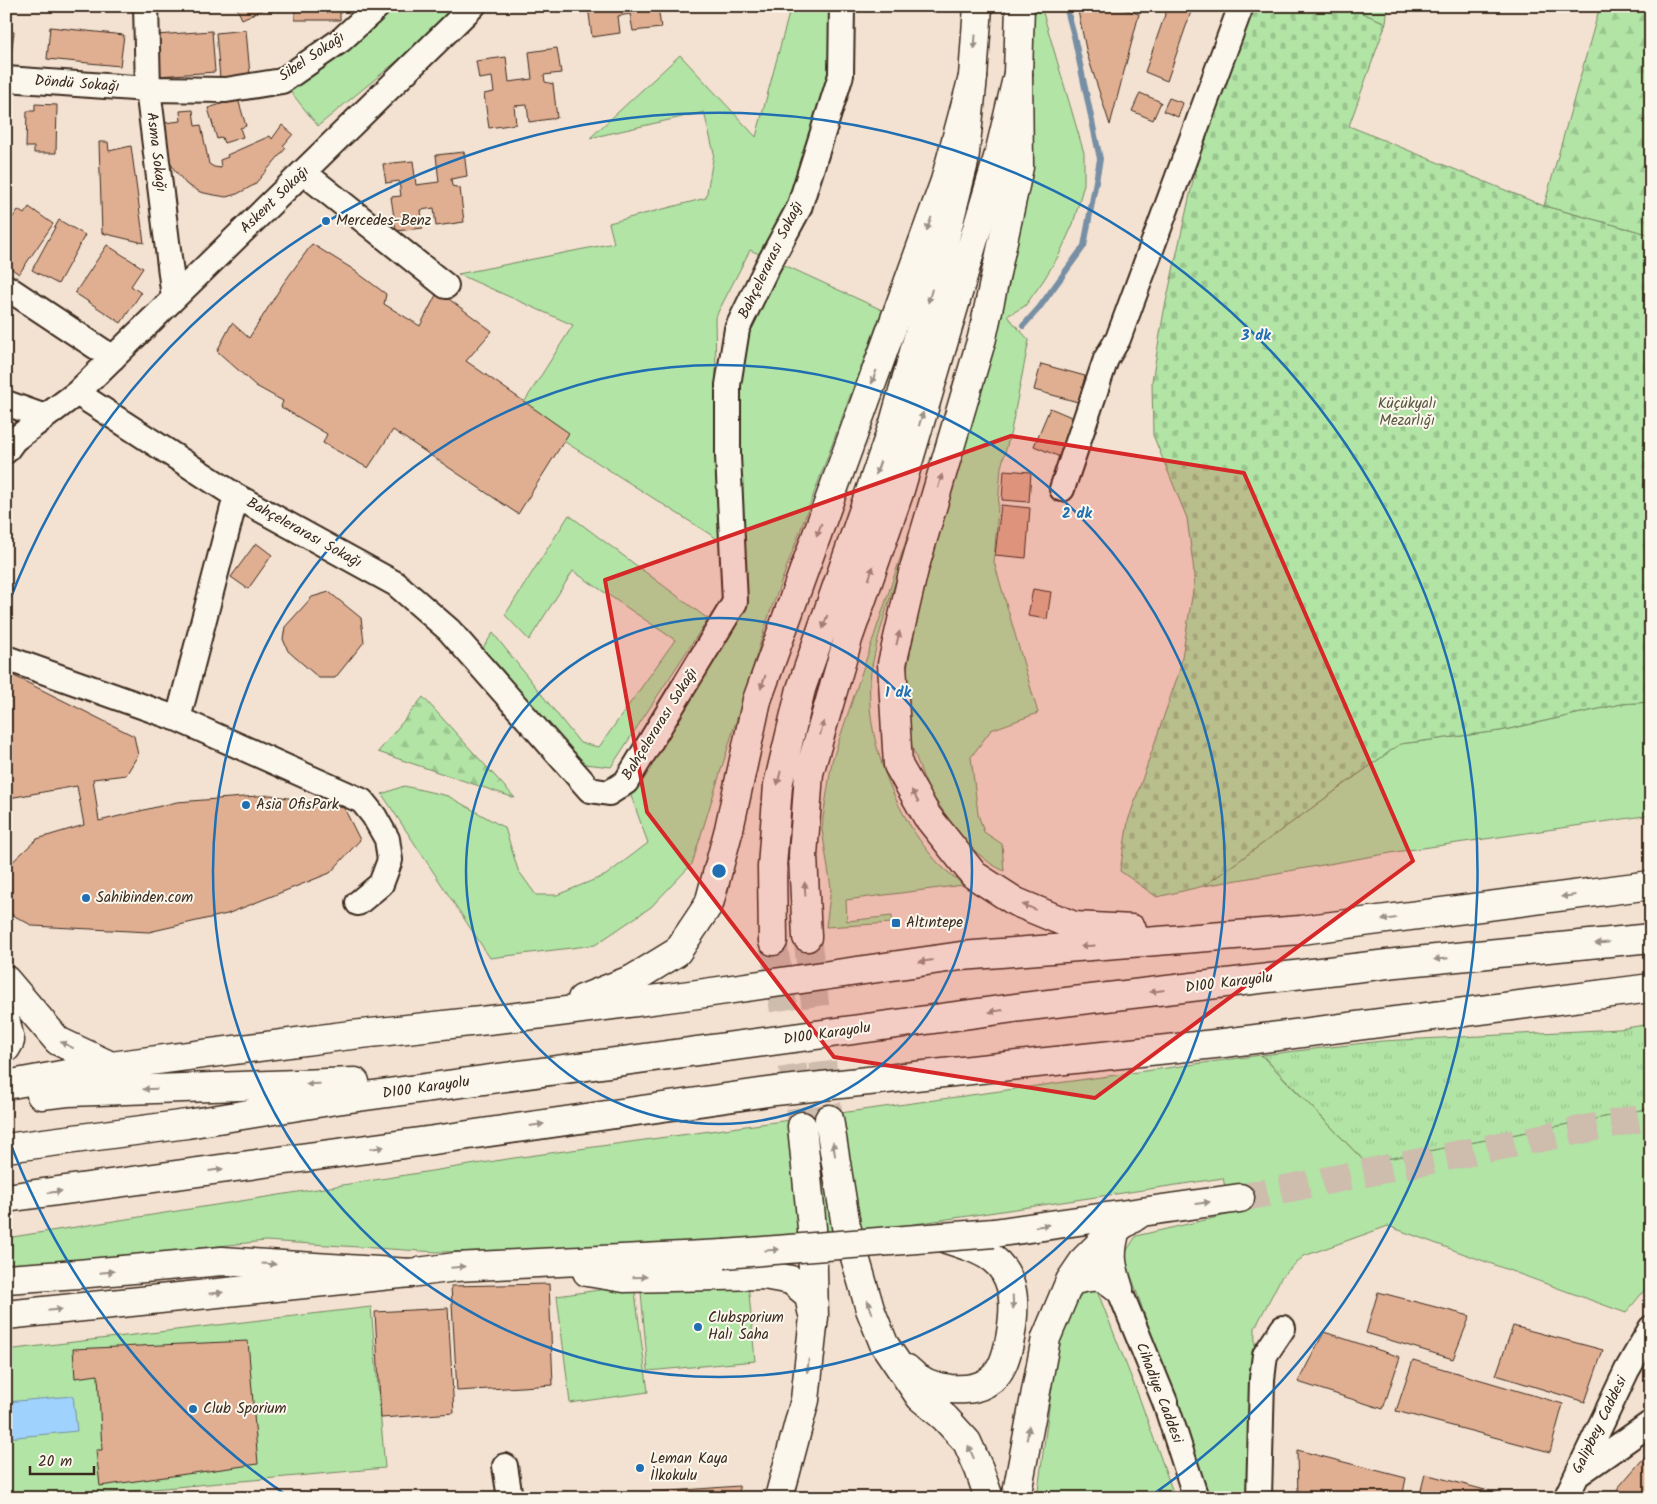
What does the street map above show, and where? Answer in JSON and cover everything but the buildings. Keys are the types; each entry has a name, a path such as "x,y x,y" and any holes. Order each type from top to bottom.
{"main road":[{"path":"773,941 772,867 778,785 801,689 894,423 936,274 964,162 978,6"},
{"path":"1020,6 1018,74 1019,167 982,338 914,569 892,664 898,765 927,816 974,876 1016,902 1074,926 1168,931 1301,930"},
{"path":"807,937 803,856 809,773 848,639 899,493 984,210 1018,74"},
{"path":"543,1014 633,979 677,952 710,904 729,829 757,700 944,181 973,77"},
{"path":"6,1085 112,1066 343,1036 543,1014 698,994 961,956 1301,930 1651,885"},
{"name":"D100 Karayolu","path":"6,1148 186,1124 336,1100 1032,1006 1396,963 1651,938"},
{"path":"6,980 58,1040 112,1066"},
{"path":"6,1198 434,1140 775,1091 1224,1043 1651,988"},
{"path":"6,1022 10,1041 6,1048"},
{"path":"6,1099 68,1092 501,1078"},
{"path":"829,1119 846,1226 870,1309 884,1344 920,1397 945,1418 967,1442 989,1498"},
{"path":"779,1498 805,1400 814,1317 812,1228 802,1126"},
{"path":"6,1315 410,1273 456,1266 724,1254 994,1233 1240,1198"},
{"path":"1016,1498 1046,1338 1070,1281 1086,1259 1116,1229 1142,1212"},
{"path":"1116,1229 1111,1247 1111,1257 1119,1289"},
{"path":"884,1344 910,1373 927,1385 968,1390 986,1383 996,1374 1012,1333 1012,1289 1006,1273 994,1259 977,1250 940,1237"},
{"path":"6,1278 78,1274 222,1261 410,1273"},
{"path":"522,1263 624,1278 764,1275 791,1280 809,1295 814,1317"},
{"path":"1070,1281 1095,1276 1107,1279 1119,1289"}],"street":[{"name":"Asma Sokağı","path":"146,6 148,89 174,298"},
{"name":"Sibel Sokağı","path":"148,89 226,90 282,81 340,40 378,6"},
{"name":"Askent Sokağı","path":"6,451 14,440 77,393 473,6"},
{"name":"Bahçelerarası Sokağı","path":"77,393 236,496 396,584 449,630 590,790 610,793 626,782 735,602 728,456 728,385 737,329 766,269 799,208 841,75 842,6"},
{"path":"1062,489 1106,359 1118,339 1241,6"},
{"name":"Döndü Sokağı","path":"6,79 148,89"},
{"path":"303,172 446,286"},
{"path":"6,287 113,358"},
{"path":"6,403 45,417"},
{"path":"178,719 236,496"},
{"path":"6,658 178,719 362,801 374,816 387,840 390,860 381,884 358,903"},
{"name":"Cihadiye Caddesi","path":"1119,1289 1164,1402 1196,1498"},
{"path":"1259,1498 1262,1379 1265,1355 1283,1328"},
{"name":"Galipbey Caddesi","path":"1566,1498 1627,1370 1651,1328"},
{"path":"1576,1476 1651,1423"},
{"path":"504,1466 510,1498"}],"highlighted area":[{"path":"1011,436 1244,473 1413,861 1095,1098 834,1057 647,812 605,580"}],"green space":[{"path":"365,6 464,6 318,126 282,81"},
{"path":"791,6 842,6 841,75 767,257 882,310 769,615 692,864 651,907 595,945 490,958 382,794 404,786 448,796 505,828 518,870 536,895 557,895 606,875 648,843 626,782 735,602 737,329 766,257 750,250 715,318 719,540 518,412 573,325 458,274 614,243 609,223 706,198 714,153 704,112 590,138 680,55 756,137"},
{"path":"1032,6 1041,6 1084,153 1084,184 1073,224 1059,255 1025,306 1007,316 1029,340 1011,431 1001,467 994,562 1038,713 991,730 971,757 978,814 984,832 1002,844 1004,871 991,864 965,843 928,789 912,747 906,719 904,686 915,625 959,450 1031,116"},
{"name":"Küçükyalı Mezarlığı","path":"1252,6 1345,6 1386,23 1349,126 1544,206 1651,235 1651,702 1621,704 1500,731 1400,744 1204,886 1157,897 1120,871 1128,821 1180,669 1195,579 1187,518 1153,435 1152,381 1164,311 1203,136"},
{"path":"1345,6 1388,6 1386,23"},
{"path":"1600,6 1651,6 1651,235 1544,206"},
{"path":"569,515 708,619 611,767 585,764 482,649 493,633 580,743 599,747 675,640 573,571 529,640 505,615"},
{"path":"910,529 912,530 885,615 872,666 870,691 871,717 876,745 885,772 909,823 924,846 940,865 963,885 846,900 847,921 892,916 892,923 826,927 831,888 822,830 832,761"},
{"path":"423,697 515,798 378,752"},
{"path":"1651,702 1651,815 1402,851 1204,886 1400,744 1500,731 1621,704"},
{"path":"1651,1024 1651,1108 1366,1163 1262,1055 1382,1041 1619,1029"},
{"path":"1261,1055 1366,1163 1651,1108 1651,1282 1626,1313 1388,1226 1304,1256 1282,1276 1255,1328 1251,1498 1207,1498 1124,1255 1136,1236 1231,1214 1223,1178 861,1232 608,1249 437,1252 265,1241 6,1269 6,1238 514,1158"},
{"name":"Clubsporium Halı Saha","path":"748,1282 755,1361 648,1371 641,1292"},
{"path":"634,1285 648,1392 570,1403 557,1296"},
{"path":"1096,1288 1139,1397 1175,1498 1037,1498 1057,1348 1074,1292"},
{"name":"Club Sporium","path":"371,1307 385,1468 54,1498 6,1498 6,1350"}],"water":[{"path":"73,1396 77,1431 7,1438 6,1402"}],"waterway":[{"path":"1023,326 1039,308 1084,246 1100,159 1066,6"}],"tunnel":[{"path":"807,937 829,1119"},
{"path":"773,941 802,1126"},
{"path":"1240,1198 1651,1116"}],"place":[{"name":"Mercedes-Benz","path":"326,221"},
{"name":"Asia OfisPark","path":"246,805"},
{"name":"Sahibinden.com","path":"86,898"},
{"name":"Altıntepe","path":"896,923"},
{"name":"Clubsporium Halı Saha","path":"698,1327"},
{"name":"Club Sporium","path":"193,1409"},
{"name":"Leman Kaya İlkokulu","path":"640,1468"}]}
